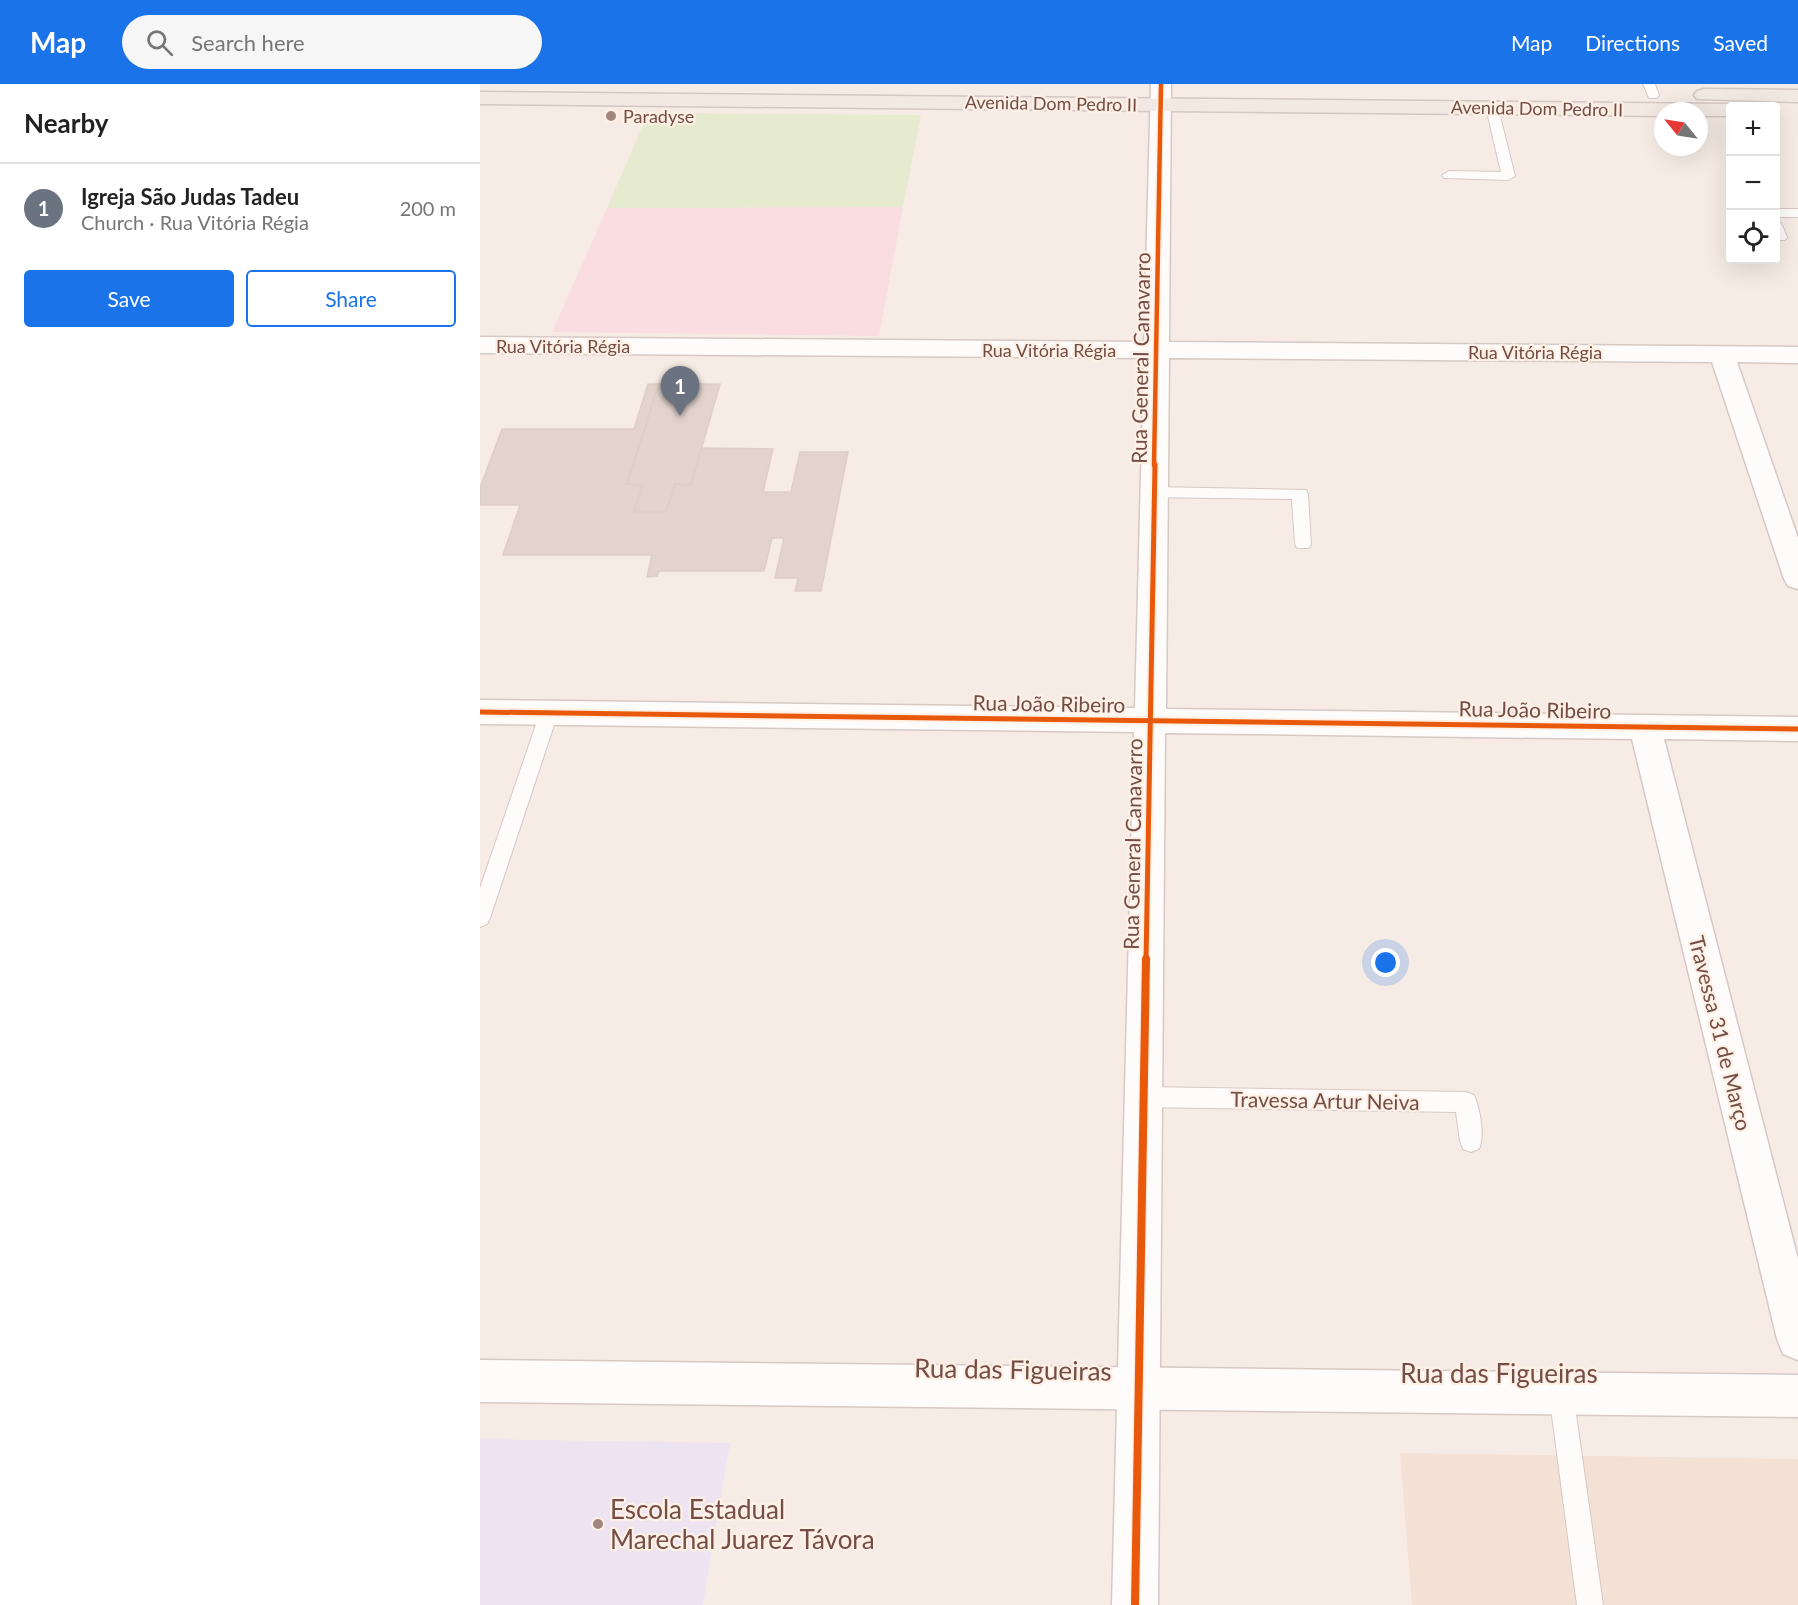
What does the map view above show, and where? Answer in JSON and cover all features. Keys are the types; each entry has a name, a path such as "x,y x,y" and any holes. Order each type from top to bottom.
{"main road":[{"name":"Avenida Dom Pedro II","path":"557,84 1161,92 1492,108 1726,110"},
{"name":"Avenida Dom Pedro II","path":"480,98 1651,89 1798,96"},
{"path":"1780,111 1798,111"}],"street":[{"name":"Rua General Canavarro","path":"1135,1605 1161,92"},
{"name":"Rua Vitória Régia","path":"480,345 1798,355"},
{"path":"1721,353 1798,579"},
{"name":"Rua João Ribeiro","path":"480,712 1798,729"},
{"name":"Travessa 31 de Março","path":"1645,727 1798,1340"},
{"name":"Rua das Figueiras","path":"480,1381 1798,1396"}],"lane":[{"path":"1449,175 1508,176 1492,108"},
{"path":"1780,213 1798,213"},
{"path":"1154,493 1300,494 1303,544"},
{"path":"480,918 549,713"},
{"name":"Travessa Artur Neiva","path":"1144,1097 1466,1102 1472,1141"},
{"path":"1561,1393 1590,1605"}],"shaded area":[{"path":"903,207 879,336 552,332 607,208"},
{"name":"Escola Estadual Marechal Juarez Távora","path":"480,1439 730,1443 703,1605 480,1605"},
{"path":"1400,1453 1798,1459 1798,1605 1412,1605"}],"green space":[{"path":"648,113 921,115 903,207 607,208"}],"building":[{"path":"648,384 659,384 627,484 643,485 634,512 666,512 675,484 691,485 701,448 773,449 763,492 791,492 800,452 848,452 821,591 795,591 798,578 775,578 784,538 772,538 764,571 659,571 657,576 647,577 652,555 503,555 520,505 480,505 480,488 502,429 634,429"},
{"path":"659,384 720,384 691,485 675,484 666,512 634,512 643,485 627,484"}],"cycle path":[{"path":"1135,1605 1161,84"},
{"path":"480,712 1798,729"}],"place":[{"name":"Paradyse","path":"611,116"},
{"name":"Igreja São Judas Tadeu","path":"680,416"},
{"name":"Escola Estadual Marechal Juarez Távora","path":"598,1524"}]}
